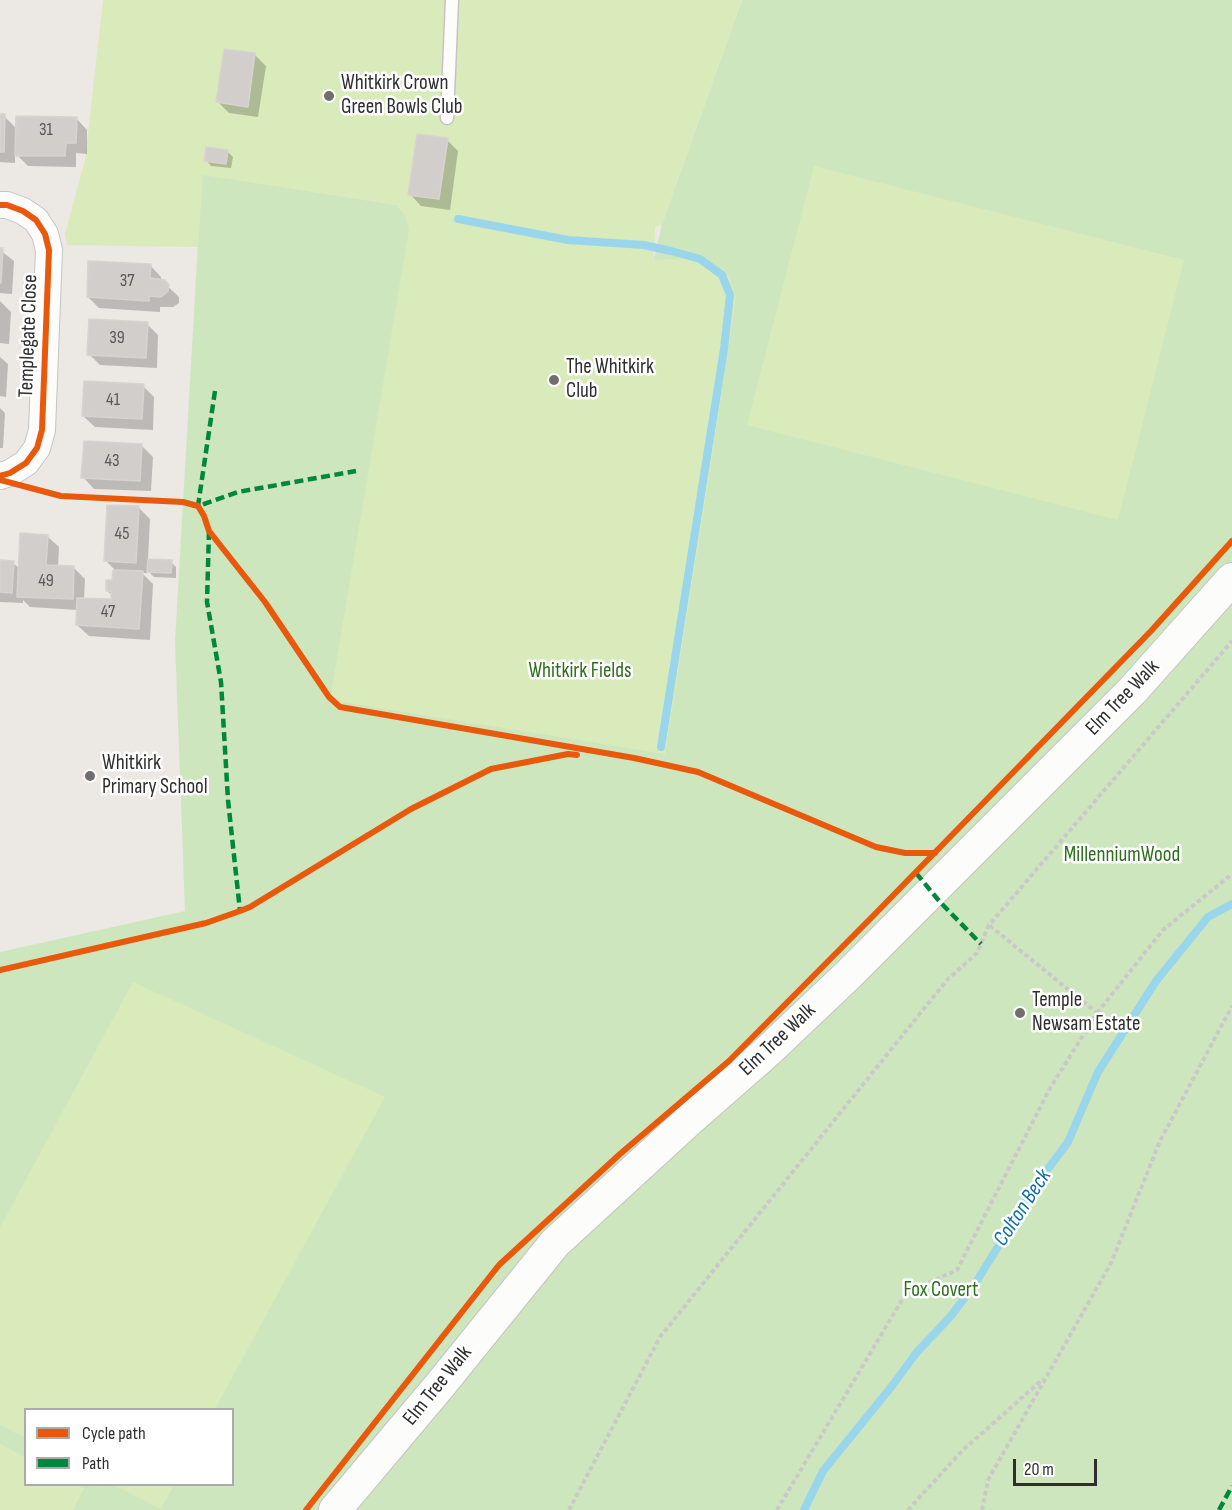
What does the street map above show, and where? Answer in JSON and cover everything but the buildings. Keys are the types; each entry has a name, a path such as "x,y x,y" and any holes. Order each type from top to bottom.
{"street":[{"name":"Templegate Close","path":"0,205 23,210 36,220 45,234 49,250 42,430 37,448 26,463 0,476"},
{"name":"Elm Tree Walk","path":"335,1510 555,1243 769,1050 848,975 1132,692 1232,579"}],"lane":[{"path":"447,118 452,0"}],"path":[{"path":"569,1510 660,1337 947,980 977,953 989,926 1232,641"},
{"path":"777,1510 906,1293 957,1270 1049,1090 1097,1013 1163,930 1232,874"},
{"path":"989,926 1097,1013"},
{"path":"982,1510 988,1480 1111,1263 1160,1141 1232,1006"},
{"path":"908,1510 962,1451 1047,1376"}],"green space":[{"name":"The Whitkirk Club","path":"103,0 742,0 662,224 655,227 654,260 680,259 690,253 718,267 729,277 736,297 665,754 330,700 409,229 405,215 397,205 203,175 198,247 67,245 65,234 85,160"},
{"name":"Whitkirk Fields","path":"742,0 1232,0 1232,1510 0,1510 0,952 185,911 175,641 202,174 397,205 405,215 651,273 662,224"},
{"path":"814,166 1184,260 1118,520 747,425"},
{"path":"133,982 385,1097 216,1408 24,1408 24,1437 0,1425 0,1227"},
{"path":"0,1444 24,1456 24,1486 79,1486 84,1488 73,1510 0,1510"},
{"path":"116,1486 173,1486 161,1509"}],"waterway":[{"path":"458,219 568,240 644,245 700,259 722,275 730,295 724,349 661,747"},
{"name":"Colton Beck","path":"804,1510 823,1471 917,1352 950,1317 975,1284 1036,1185 1068,1142 1098,1072 1156,981 1208,917 1232,904"}],"marked path":[{"path":"215,391 198,506 238,492 356,471"},
{"path":"209,531 207,602 221,682 228,800 240,911"},
{"path":"916,873 940,902 981,944"},
{"path":"1219,1510 1232,1486"}],"cycle path":[{"path":"0,205 23,211 36,220 45,234 49,250 42,430 37,448 26,463 0,476"},
{"path":"0,480 61,496 183,502 198,506 209,531 265,602 329,697 340,707 634,758 698,772 876,847 905,853 935,853"},
{"path":"306,1510 499,1265 620,1154 729,1061 1151,631 1232,541"},
{"path":"0,970 206,923 240,911 411,809 491,769 568,754 577,755"}],"place":[{"name":"Whitkirk Crown Green Bowls Club","path":"329,96"},
{"name":"The Whitkirk Club","path":"554,380"},
{"name":"Whitkirk Primary School","path":"90,776"},
{"name":"Temple Newsam Estate","path":"1020,1013"}],"park label":[{"name":"MillenniumWood","path":"1122,856"},
{"name":"Fox Covert","path":"941,1291"}]}
